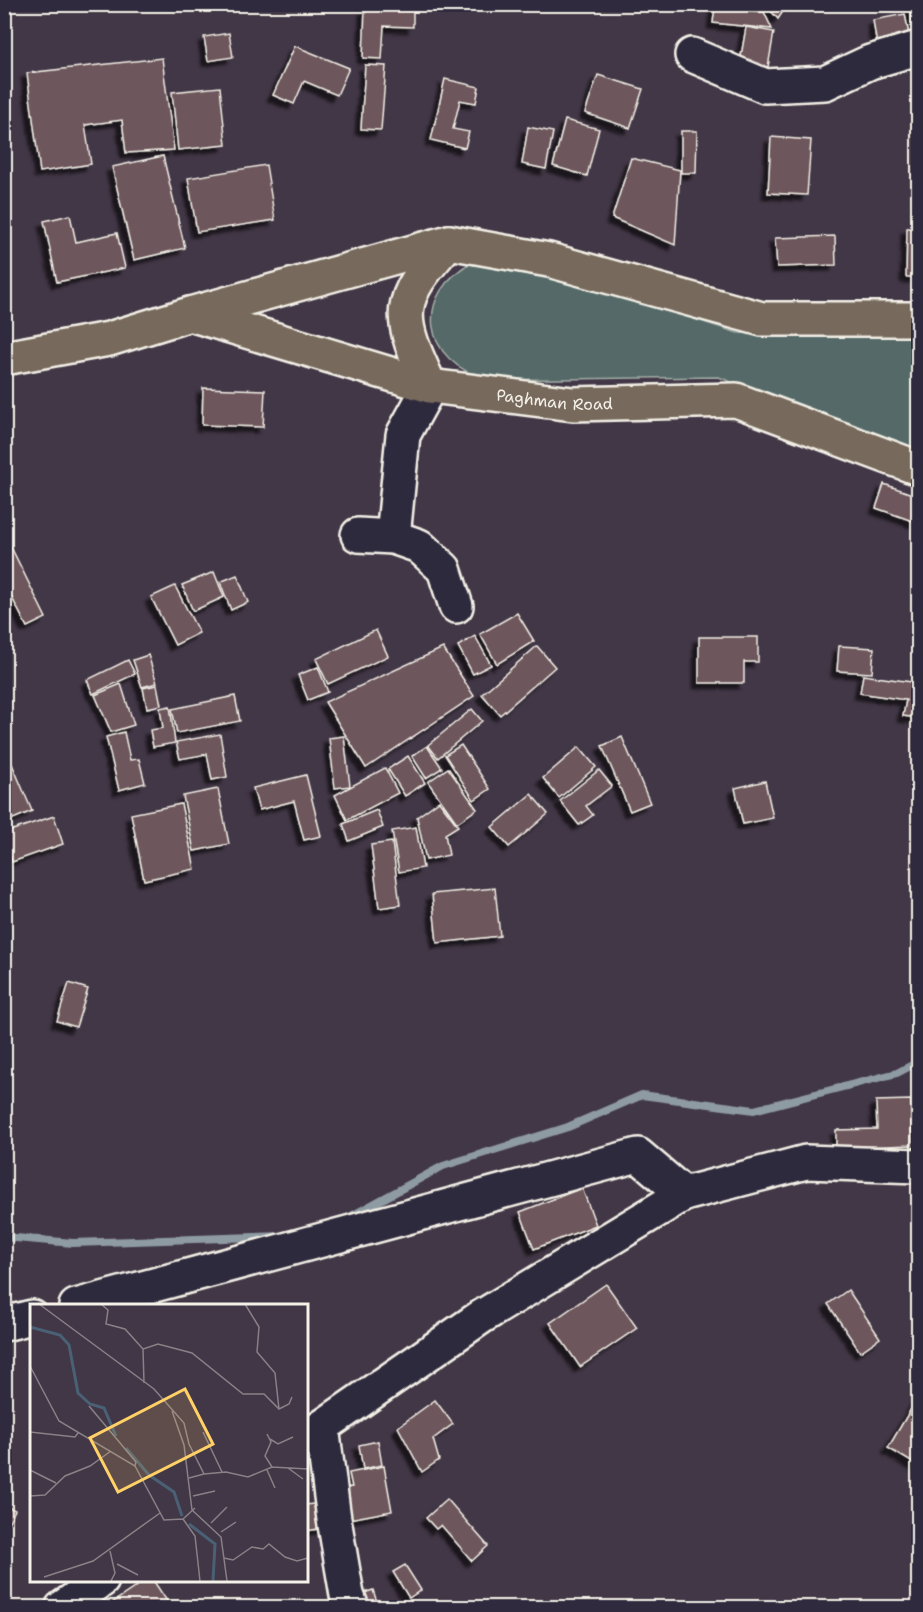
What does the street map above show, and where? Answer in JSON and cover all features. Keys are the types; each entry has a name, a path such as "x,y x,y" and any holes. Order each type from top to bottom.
{"main road":[{"path":"430,386 410,343 404,310 423,271 449,242"},
{"path":"4,358 109,339 190,314 449,242 549,260 762,319 918,319"},
{"name":"Paghman Road","path":"190,314 430,386 573,404 736,400 918,468"}],"street":[{"path":"692,55 765,86 825,83 870,62 918,48"},
{"path":"393,537 403,435 430,386"},
{"path":"358,535 393,537 419,546 444,569 456,606"},
{"path":"83,1304 638,1155 684,1194"},
{"path":"352,1608 347,1595 334,1519 314,1433 481,1317 684,1194 806,1162 918,1166"},
{"path":"4,1324 30,1318"},
{"path":"62,1608 101,1582"}],"green space":[{"path":"474,261 516,262 738,333 841,337 918,335 918,458 719,377 489,380 466,371 449,358 438,343 433,326 434,308 441,291 454,275"}],"building":[{"path":"765,4 788,4 778,19"},
{"path":"911,4 918,4 918,36 913,36"},
{"path":"715,7 764,12 772,29 713,23"},
{"path":"365,9 413,11 413,27 384,26 382,59 363,58"},
{"path":"905,14 911,45 878,52 873,20"},
{"path":"746,27 774,32 767,73 739,68"},
{"path":"229,33 233,57 208,61 204,37"},
{"path":"295,46 349,68 337,95 304,81 294,104 273,95"},
{"path":"162,58 174,150 126,153 122,120 85,125 91,164 40,172 27,73"},
{"path":"365,65 386,66 381,130 361,129"},
{"path":"598,75 643,89 630,128 585,113"},
{"path":"445,79 479,87 476,103 460,100 453,129 469,132 465,148 431,140"},
{"path":"220,87 226,145 178,150 172,92"},
{"path":"565,120 599,129 587,176 553,166"},
{"path":"528,127 553,132 546,169 522,164"},
{"path":"681,131 697,131 696,173 681,173"},
{"path":"771,137 811,140 807,195 768,193"},
{"path":"163,156 185,248 134,260 112,167"},
{"path":"631,158 680,170 675,245 612,218"},
{"path":"266,165 275,220 197,232 188,178"},
{"path":"70,215 76,242 117,233 125,268 57,282 44,221"},
{"path":"907,228 918,228 918,277 906,277"},
{"path":"835,236 836,265 777,267 775,238"},
{"path":"203,388 265,390 263,427 202,425"},
{"path":"884,484 918,496 918,523 876,508"},
{"path":"9,543 46,618 27,627 4,582 4,546"},
{"path":"214,572 224,597 193,611 182,585"},
{"path":"237,575 248,602 231,610 220,582"},
{"path":"175,586 199,633 175,645 151,597"},
{"path":"517,613 534,641 497,664 480,634"},
{"path":"376,630 388,656 328,684 316,659"},
{"path":"475,636 491,665 473,674 458,646"},
{"path":"699,637 758,637 758,662 744,662 744,683 699,683"},
{"path":"537,646 555,667 500,715 482,694"},
{"path":"839,646 874,648 872,673 837,671"},
{"path":"443,648 474,696 366,768 325,702"},
{"path":"148,655 157,683 142,687 133,660"},
{"path":"128,660 135,674 93,694 87,680"},
{"path":"318,667 328,692 308,700 298,675"},
{"path":"863,675 918,683 918,718 903,716 906,700 860,693"},
{"path":"121,684 134,725 111,732 95,695"},
{"path":"157,685 161,705 147,708 143,688"},
{"path":"235,696 240,721 177,733 172,709"},
{"path":"170,706 175,743 153,747 150,730 163,728 160,708"},
{"path":"472,709 482,721 438,758 428,745"},
{"path":"124,732 130,760 139,759 145,783 119,790 106,737"},
{"path":"220,734 227,777 212,780 207,754 180,759 176,742"},
{"path":"344,736 350,786 335,788 329,738"},
{"path":"622,737 650,803 630,811 602,746"},
{"path":"461,745 490,789 474,800 445,755"},
{"path":"427,746 442,768 426,778 412,756"},
{"path":"579,747 596,767 559,798 543,778"},
{"path":"7,752 32,811 6,822 4,753"},
{"path":"408,756 425,783 405,796 388,769"},
{"path":"385,768 398,793 347,820 335,795"},
{"path":"448,768 477,809 457,823 428,782"},
{"path":"599,770 612,786 586,806 593,815 579,825 560,801"},
{"path":"306,775 321,836 304,840 294,801 259,810 253,788"},
{"path":"765,781 773,818 743,824 735,788"},
{"path":"218,789 229,844 194,851 183,796"},
{"path":"531,794 548,814 509,847 492,827"},
{"path":"439,801 458,826 445,834 449,855 426,860 417,817"},
{"path":"181,804 195,869 144,880 131,814"},
{"path":"377,810 383,827 349,841 343,824"},
{"path":"54,816 63,844 12,862 4,833"},
{"path":"416,827 423,868 399,872 392,831"},
{"path":"392,842 400,905 379,908 371,845"},
{"path":"495,888 500,936 437,943 432,894"},
{"path":"69,983 88,989 76,1027 57,1021"},
{"path":"911,1100 912,1145 836,1148 836,1130 877,1129 876,1101"},
{"path":"582,1188 596,1225 534,1249 520,1212"},
{"path":"606,1284 637,1328 580,1367 550,1323"},
{"path":"848,1290 880,1338 860,1352 828,1304"},
{"path":"918,1397 918,1466 888,1448"},
{"path":"435,1400 453,1424 433,1439 439,1460 422,1472 398,1427"},
{"path":"378,1441 382,1465 363,1469 359,1445"},
{"path":"384,1466 392,1511 349,1519 344,1488 352,1487 349,1473"},
{"path":"447,1499 488,1546 472,1561 441,1525 436,1529 426,1518"},
{"path":"321,1503 324,1528 308,1531 308,1505"},
{"path":"4,1505 15,1510 7,1525 4,1523"},
{"path":"405,1565 421,1590 409,1598 393,1572"},
{"path":"143,1582 154,1582 169,1604 164,1608 115,1608 112,1603"},
{"path":"373,1590 379,1608 359,1608 355,1596"}],"waterway":[{"path":"346,1219 443,1166 568,1127 642,1095 754,1110 897,1073 918,1062"},
{"path":"4,1237 73,1243 283,1236"}]}
